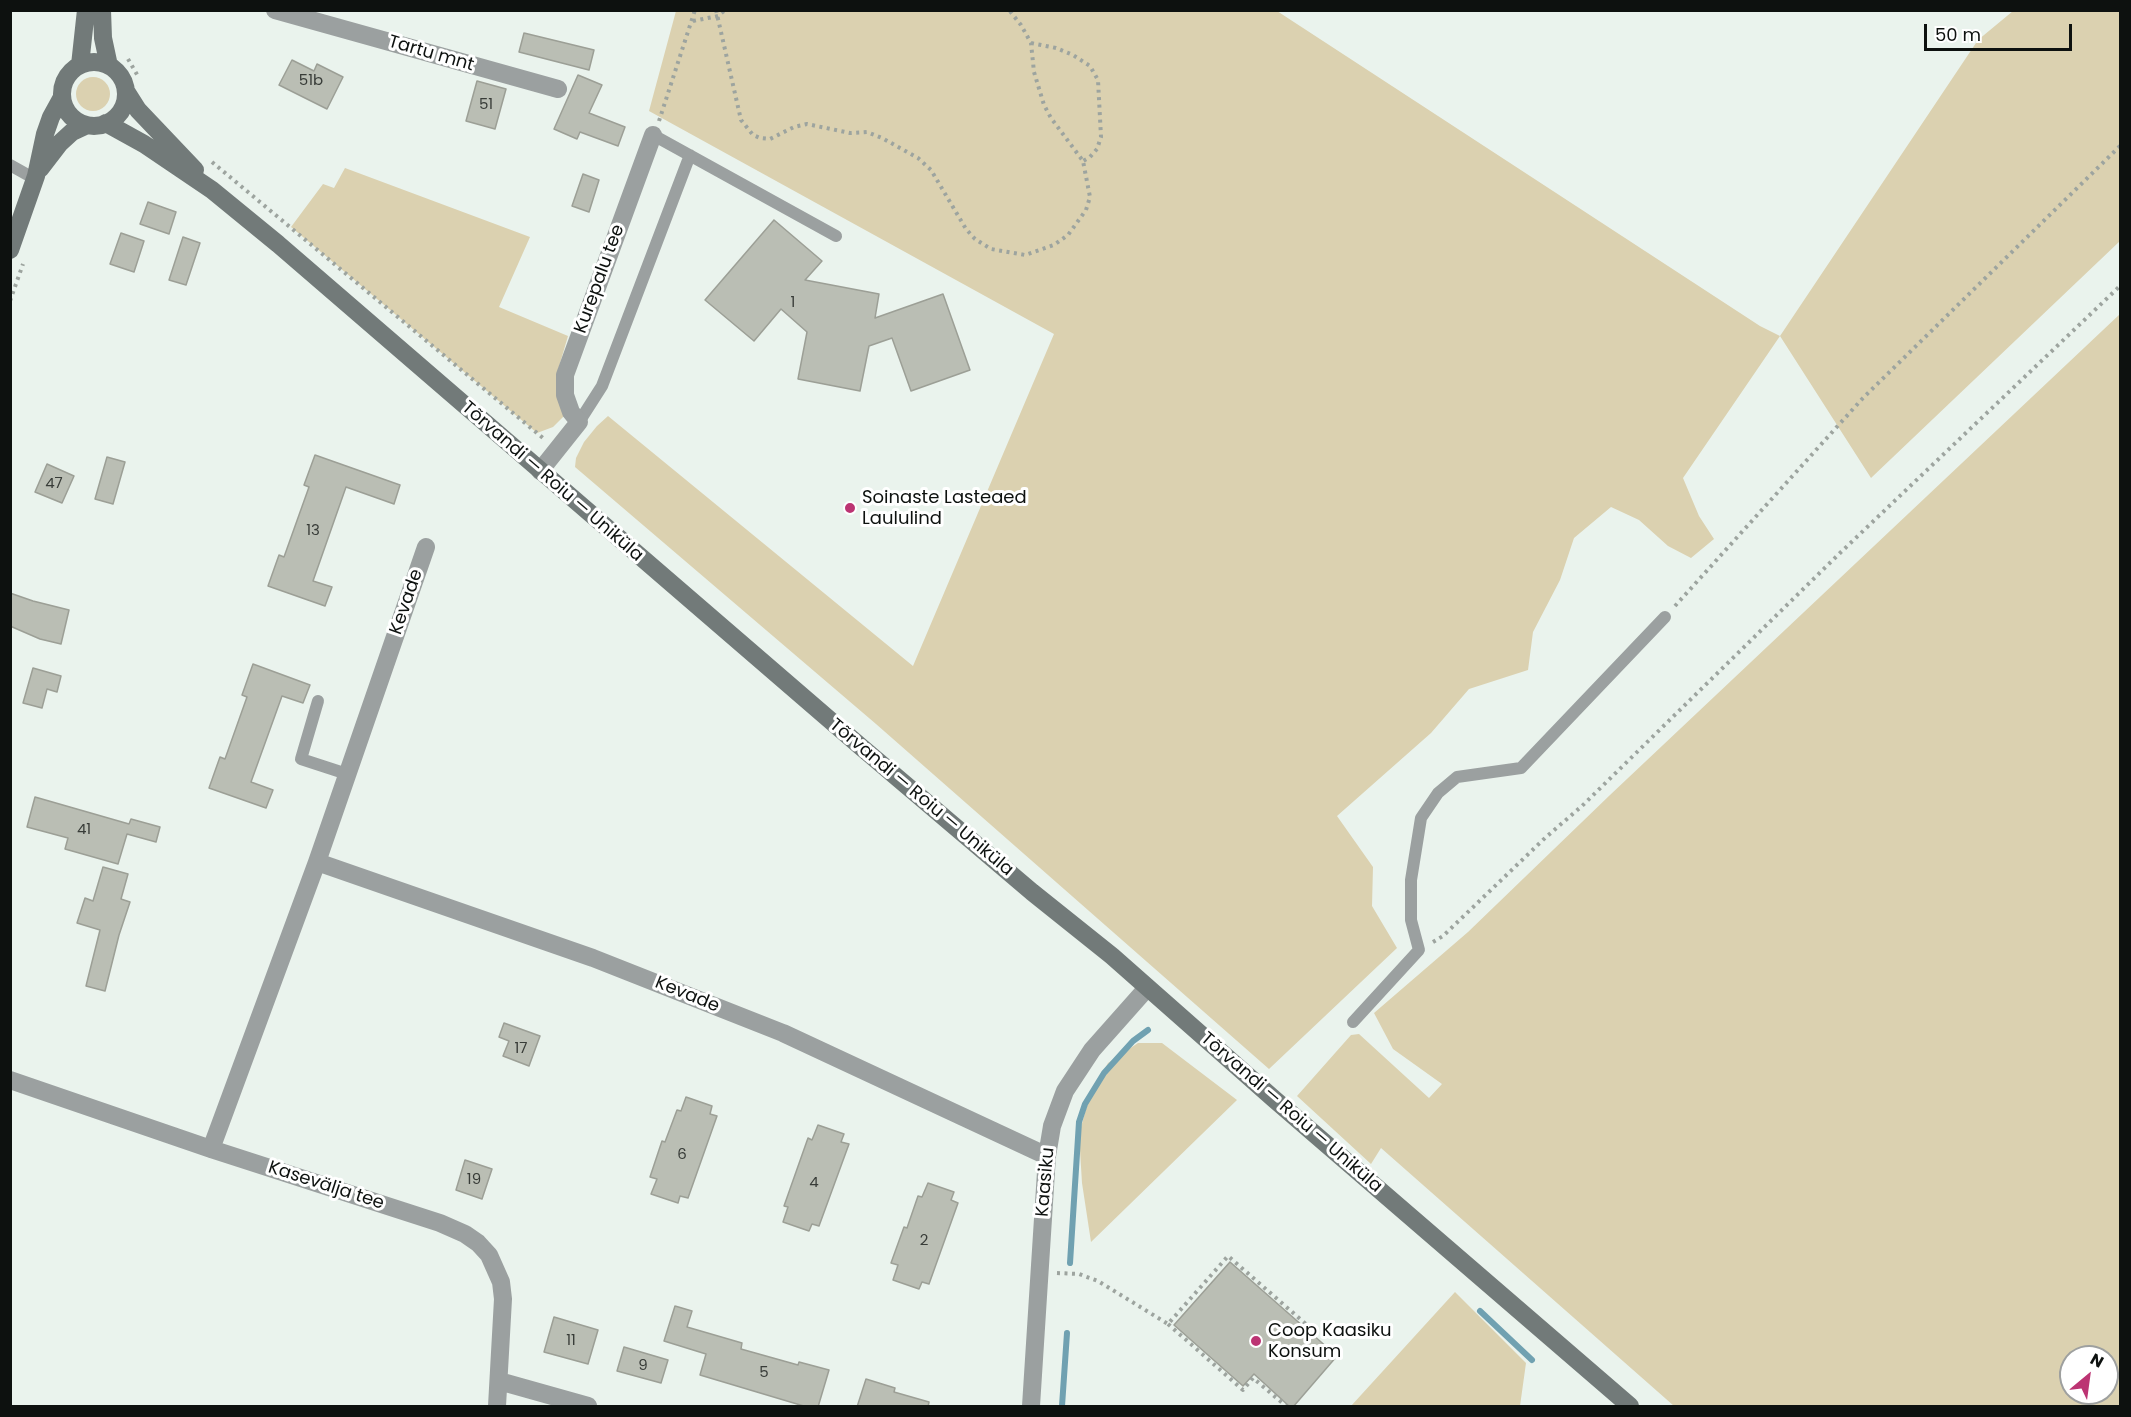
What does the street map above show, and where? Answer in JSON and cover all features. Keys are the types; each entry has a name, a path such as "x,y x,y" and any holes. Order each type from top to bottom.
{"street":[{"path":"80,65 86,10"},
{"path":"102,10 103,38 110,66"},
{"name":"Tartu mnt","path":"275,10 308,14 558,89"},
{"path":"18,254 35,177 45,134 62,97 66,78 80,65 91,62 110,66 118,72 123,81 133,86 120,112 106,123 87,125 72,132 60,143 35,177"},
{"name":"Tõrvandi — Roiu — Uniküla","path":"133,86 138,110 212,190"},
{"path":"62,97 69,114 87,125"},
{"name":"Tõrvandi — Roiu — Uniküla","path":"106,123 144,144 212,190 1147,988 1630,1407"},
{"name":"Kurepalu tee","path":"579,422 565,395 565,375 653,135"},
{"path":"540,471 579,422"},
{"name":"Kevade","path":"211,1149 317,862 426,547"},
{"name":"Kevade","path":"317,862 593,958 783,1033 1047,1156"},
{"name":"Kaasiku","path":"1031,1407 1038,1274 1047,1156 1052,1126 1065,1091 1092,1050 1147,988"},
{"name":"Kasevälja tee","path":"10,1080 211,1149 440,1223 465,1234 489,1255 501,1282 503,1299 498,1407"},
{"path":"500,1381 588,1407"}],"lane":[{"path":"653,135 836,236"},
{"path":"579,422 602,386 690,155"},
{"path":"10,165 35,177"},
{"path":"1353,1022 1419,950 1411,920 1411,880 1421,818 1438,793 1457,777 1521,768 1665,617"},
{"path":"318,701 301,759 347,774"}],"path":[{"path":"653,135 695,10"},
{"path":"716,10 741,120 753,135 770,139 794,127 807,124 850,133 867,132 882,138 918,158 931,170 966,229 975,239 991,249 1025,255 1054,245 1068,235 1086,210 1090,197 1083,161 1044,105 1034,72 1031,44 1021,25 1009,10"},
{"path":"692,21 718,16 725,10"},
{"path":"1031,44 1056,48 1072,55 1089,66 1098,80 1101,137 1097,149 1083,161"},
{"path":"125,55 133,86"},
{"path":"1665,617 1863,398 2121,146"},
{"path":"10,301 18,254"},
{"path":"1419,950 1443,936 1545,838 1582,806 1840,553 2121,286"},
{"path":"1168,1324 1228,1256 1315,1332"},
{"path":"1038,1274 1079,1274 1098,1281 1168,1324 1243,1390 1253,1378 1286,1407"}],"shaded area":[{"path":"676,11 1277,11 1760,326 1780,336 1683,478 1699,516 1714,539 1691,558 1668,546 1639,520 1611,507 1574,538 1560,580 1533,632 1528,670 1469,689 1431,733 1337,816 1373,867 1372,906 1397,948 1269,1069 876,724 575,467 576,458 584,442 608,416 913,666 1054,334 649,111"},
{"path":"2013,11 2120,11 2120,241 1871,478 1780,336 1978,40"},
{"path":"93,77 105,82 110,94 105,106 93,111 81,106 76,94 81,82"},
{"path":"345,168 530,237 499,307 568,336 558,370 564,416 553,427 537,433 291,227 323,184 334,188"},
{"path":"2120,314 2120,1406 1674,1406 1381,1148 1371,1164 1297,1096 1351,1035 1359,1034 1429,1098 1442,1084 1393,1049 1374,1013 1468,932"},
{"path":"1138,1043 1162,1043 1237,1100 1091,1242 1082,1183 1079,1134 1090,1095 1108,1063"},
{"path":"1455,1292 1526,1363 1520,1406 1351,1406"}],"building":[{"path":"524,33 594,50 589,70 519,52"},
{"path":"292,60 314,71 317,64 343,77 327,109 279,85"},
{"path":"578,75 602,85 589,113 625,127 618,146 580,132 577,139 554,129"},
{"path":"477,81 506,89 495,129 466,121"},
{"path":"583,174 599,180 589,212 572,206"},
{"path":"148,202 176,212 169,234 140,224"},
{"path":"774,220 822,261 805,280 879,294 875,318 943,294 970,370 911,391 892,338 869,346 860,391 798,379 807,332 781,309 754,341 705,300"},
{"path":"121,233 144,241 134,272 110,264"},
{"path":"183,237 200,243 186,285 169,280"},
{"path":"315,455 400,485 394,504 346,487 313,581 332,587 325,606 268,586 279,555 284,557 309,487 304,485"},
{"path":"107,457 125,462 113,504 95,499"},
{"path":"47,464 74,476 62,503 35,492"},
{"path":"10,593 69,610 61,644 40,639 10,626"},
{"path":"253,664 310,685 303,703 282,696 251,782 273,790 266,808 209,788 220,757 225,759 247,697 242,695"},
{"path":"33,668 61,676 57,692 47,689 42,708 23,703"},
{"path":"35,797 129,824 131,819 160,827 156,842 127,834 118,864 65,849 68,838 27,827"},
{"path":"103,867 128,874 121,899 130,902 105,991 86,986 100,930 77,923 85,898 93,901"},
{"path":"504,1023 540,1036 529,1066 503,1056 509,1041 499,1037"},
{"path":"686,1097 712,1106 710,1114 717,1116 688,1198 680,1196 678,1203 651,1194 657,1179 650,1177 662,1141 665,1142 677,1110 681,1111"},
{"path":"818,1125 844,1134 841,1142 849,1144 819,1226 812,1224 809,1231 783,1222 788,1207 784,1206 808,1138 812,1140"},
{"path":"465,1160 492,1169 482,1199 456,1190"},
{"path":"928,1183 954,1192 951,1200 958,1203 929,1284 922,1282 919,1289 893,1280 898,1265 891,1263 918,1196 922,1197"},
{"name":"Coop Kaasiku Konsum","path":"1230,1262 1337,1356 1293,1407 1290,1407 1254,1374 1243,1386 1174,1325"},
{"path":"675,1306 692,1311 687,1327 742,1343 741,1349 798,1365 799,1362 829,1370 818,1407 807,1407 700,1375 706,1354 664,1341"},
{"path":"554,1317 598,1330 588,1364 544,1352"},
{"path":"624,1347 668,1360 661,1383 617,1371"},
{"path":"866,1379 895,1388 894,1392 929,1402 928,1407 857,1407"}],"waterway":[{"path":"1070,1263 1079,1122 1085,1104 1104,1073 1133,1041 1148,1030"},
{"path":"1480,1311 1532,1360"},
{"path":"1062,1406 1067,1333"}],"place":[{"name":"Soinaste Lasteaed Laululind","path":"850,508"},
{"name":"Coop Kaasiku Konsum","path":"1256,1341"}]}
